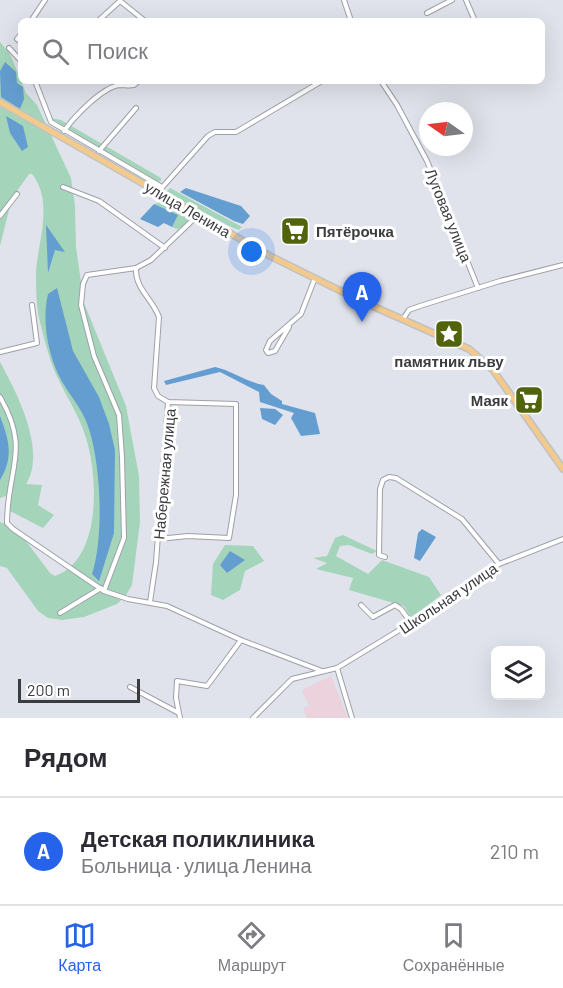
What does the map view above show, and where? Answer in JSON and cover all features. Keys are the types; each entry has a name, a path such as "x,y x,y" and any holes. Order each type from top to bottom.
{"main road":[{"name":"улица Ленина","path":"0,102 315,278 458,342 479,356 514,396 563,469"}],"street":[{"path":"33,18 45,0"},
{"path":"344,0 350,18"},
{"path":"427,13 452,0"},
{"path":"466,0 474,18"},
{"path":"101,18 120,1 141,18"},
{"path":"9,48 18,58"},
{"path":"35,84 48,119 160,190 208,136 215,132 236,132 317,84"},
{"path":"64,131 82,111 109,90 119,85 135,84"},
{"name":"Луговая улица","path":"383,84 427,161 478,288"},
{"path":"99,151 136,108"},
{"path":"63,186 99,201 165,248"},
{"path":"0,216 16,194"},
{"path":"60,613 103,590 124,538 119,415 98,367 88,336 81,305 83,284 87,275 136,268 165,248 199,215"},
{"path":"403,319 415,308 563,265"},
{"path":"136,268 138,286 155,306 159,317 154,388 158,396 168,402"},
{"path":"289,327 275,351 268,353 266,350 270,341 289,327 301,314 315,278"},
{"path":"0,352 37,343 32,305"},
{"path":"0,397 12,417 17,435 7,523 103,590 128,599 167,606 241,640 322,671"},
{"name":"Набережная улица","path":"150,602 158,539 168,402 236,404 236,495 229,537 188,536 158,539"},
{"path":"385,557 379,555 380,489 383,480 389,477 396,478 462,519 499,564"},
{"name":"Школьная улица","path":"253,718 292,679 337,668 411,623 499,564 563,539"},
{"path":"361,605 373,617 395,605 401,609 411,623"},
{"path":"180,718 177,712 177,681 207,686 241,640"},
{"path":"337,668 352,718"},
{"path":"130,687 177,712"}],"shaded area":[{"path":"331,676 348,718 307,718 303,708 309,706 302,690"}],"green space":[{"path":"0,42 10,54 18,74 18,84 22,84 26,93 37,105 71,178 75,206 76,247 84,303 126,406 139,476 140,522 132,585 117,604 84,617 62,620 48,618 38,611 7,568 0,566 0,522 16,528 50,573 55,576 70,567 81,554 88,538 94,499 91,461 85,434 51,362 39,316 36,272 43,209 39,185 32,174 29,174 12,198 0,246"},
{"path":"50,118 61,120 161,178 161,181 155,182"},
{"path":"170,188 242,227 239,230 229,226 166,192"},
{"path":"162,202 192,218 187,226 177,229 172,227 177,216 154,204"},
{"path":"0,362 21,406 31,439 32,471 26,484 42,485 38,505 54,515 43,528 10,511 11,494 0,498"},
{"path":"343,535 377,551 372,554 349,545 340,546 336,556 368,574 382,560 429,577 441,595 411,618 404,606 349,590 353,578 316,569 327,563 313,558 327,556 335,538"},
{"path":"225,545 253,546 264,561 245,571 240,590 223,600 211,595 213,564"}],"water":[{"path":"5,62 16,72 17,83 23,87 24,99 20,109 1,97 0,71"},
{"path":"6,116 23,126 28,147 22,151 10,133"},
{"path":"186,188 241,206 250,216 243,224 234,221 180,192"},
{"path":"154,204 178,215 172,227 164,223 158,227 140,219"},
{"path":"46,225 65,252 55,250 48,273"},
{"path":"57,288 73,351 99,397 115,450 114,533 99,581 92,574 98,541 100,502 93,445 83,414 58,374 47,334 45,314 48,294"},
{"path":"215,367 264,385 271,394 282,401 282,404 315,413 320,434 301,436 291,418 294,413 260,402 259,392 220,372 166,385 164,381"},
{"path":"260,408 275,409 283,415 275,425 262,419"},
{"path":"0,416 6,433 9,456 0,480"},
{"path":"422,529 436,537 420,561 414,558 418,533"},
{"path":"230,551 245,560 227,573 220,565"}],"place":[{"name":"Пятёрочка","path":"295,231"},
{"name":"Детская поликлиника","path":"362,322"},
{"name":"памятник льву","path":"449,334"},
{"name":"Маяк","path":"529,400"}]}
